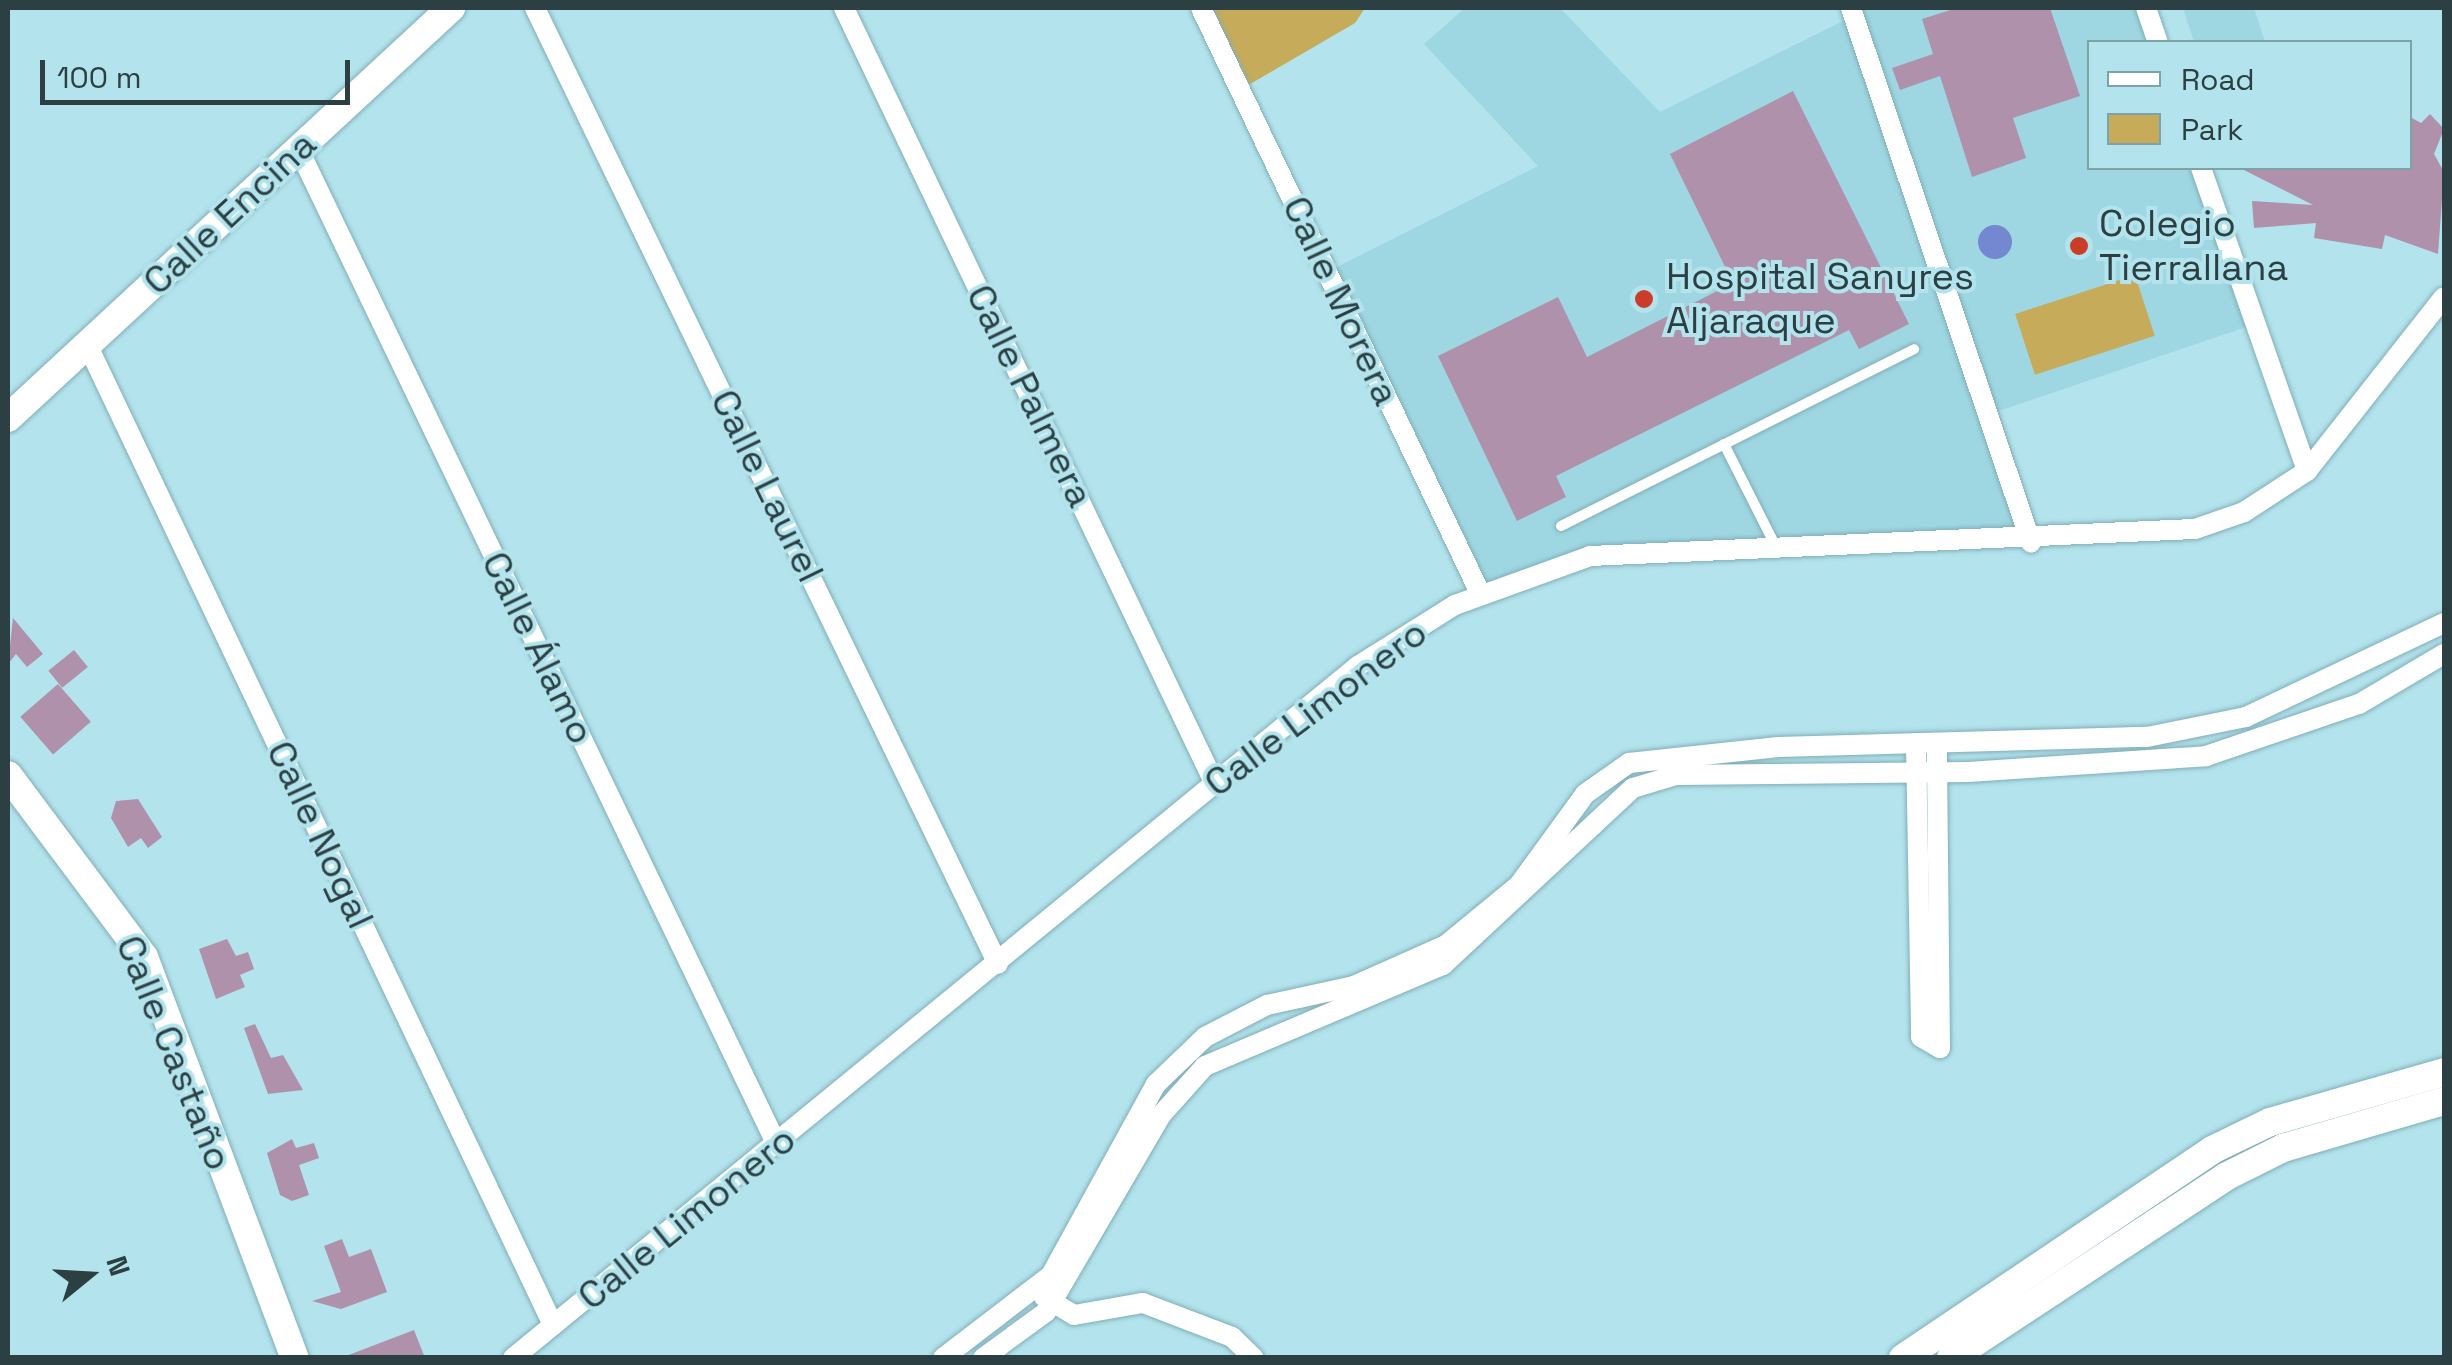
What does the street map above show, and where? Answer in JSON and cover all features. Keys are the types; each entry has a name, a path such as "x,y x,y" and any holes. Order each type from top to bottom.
{"street":[{"name":"Calle Encina","path":"8,418 451,8"},
{"name":"Calle Laurel","path":"535,8 998,964"},
{"name":"Calle Palmera","path":"844,8 1215,784"},
{"name":"Calle Morera","path":"1201,8 1481,596"},
{"path":"1850,8 2031,543"},
{"path":"2146,8 2157,40"},
{"name":"Calle Álamo","path":"300,150 777,1145"},
{"path":"2202,170 2307,471"},
{"name":"Calle Limonero","path":"513,1358 1358,666 1481,596 1590,556 1775,545 2031,543 2195,528 2244,512 2307,471 2444,297"},
{"name":"Calle Nogal","path":"87,344 553,1326"},
{"path":"942,1358 1036,1288 1156,1084 1205,1037 1267,1005 1354,986 1446,945 1520,884 1585,794 1629,762 1676,752 2148,737 2246,717 2444,623"},
{"path":"983,1358 1052,1304 1161,1115 1205,1066 1443,965 1633,788 1676,775 1927,772 2206,756 2359,704 2444,654"},
{"path":"1927,743 1922,1036 1940,1048 1927,772"},
{"name":"Calle Castaño","path":"8,775 144,957 295,1358"},
{"path":"1902,1358 2212,1150 2270,1122 2444,1072"},
{"path":"1951,1358 2225,1176 2283,1148 2444,1101"},
{"path":"1036,1288 1052,1304 1074,1315 1144,1303 1232,1338 1254,1358"}],"lane":[{"path":"1561,526 1914,349"},
{"path":"1724,444 1775,545"}],"shaded area":[{"name":"Hospital Sanyres Aljaraque","path":"1465,8 1560,8 1660,112 1853,16 1851,8 2146,8 2157,40 2087,40 2087,170 2202,170 2255,324 1987,415 2031,543 1590,555 1481,595 1327,272 1538,166 1424,44"},
{"path":"2183,8 2254,8 2264,40 2193,40"}],"green space":[{"path":"1201,8 1365,8 1355,23 1240,90"},
{"path":"2135,275 2155,336 2035,375 2015,314"}],"water":[{"path":"1995,225 2007,230 2012,242 2007,254 1995,259 1983,254 1978,242 1983,230"}],"building":[{"path":"1957,8 2050,8 2080,96 2013,118 2026,158 1972,177 1940,76 1900,90 1892,68 1933,54 1922,19"},
{"path":"1793,91 1909,324 1859,349 1849,330 1556,476 1566,497 1517,521 1438,356 1558,297 1587,357 1733,283 1670,154"},
{"path":"2430,114 2444,129 2434,154 2444,172 2438,254 2385,235 2382,249 2314,238 2316,223 2254,228 2252,201 2313,205 2244,170 2412,170 2412,118 2421,123"},
{"path":"13,618 43,654 27,667 16,654 8,664"},
{"path":"74,650 88,667 62,688 48,671"},
{"path":"58,684 91,722 53,755 20,717"},
{"path":"138,799 162,837 148,848 141,838 128,847 111,818 116,801"},
{"path":"227,939 236,956 248,952 254,969 240,975 245,987 216,999 199,949"},
{"path":"255,1024 271,1058 283,1055 303,1090 268,1094 244,1028"},
{"path":"292,1139 296,1148 314,1143 319,1158 299,1165 309,1195 292,1201 280,1195 267,1153"},
{"path":"342,1239 349,1257 371,1249 387,1292 341,1309 312,1301 341,1292 324,1246"},
{"path":"414,1330 425,1358 346,1358 346,1356"}],"place":[{"name":"Colegio Tierrallana","path":"2079,246"},
{"name":"Hospital Sanyres Aljaraque","path":"1644,299"}]}
